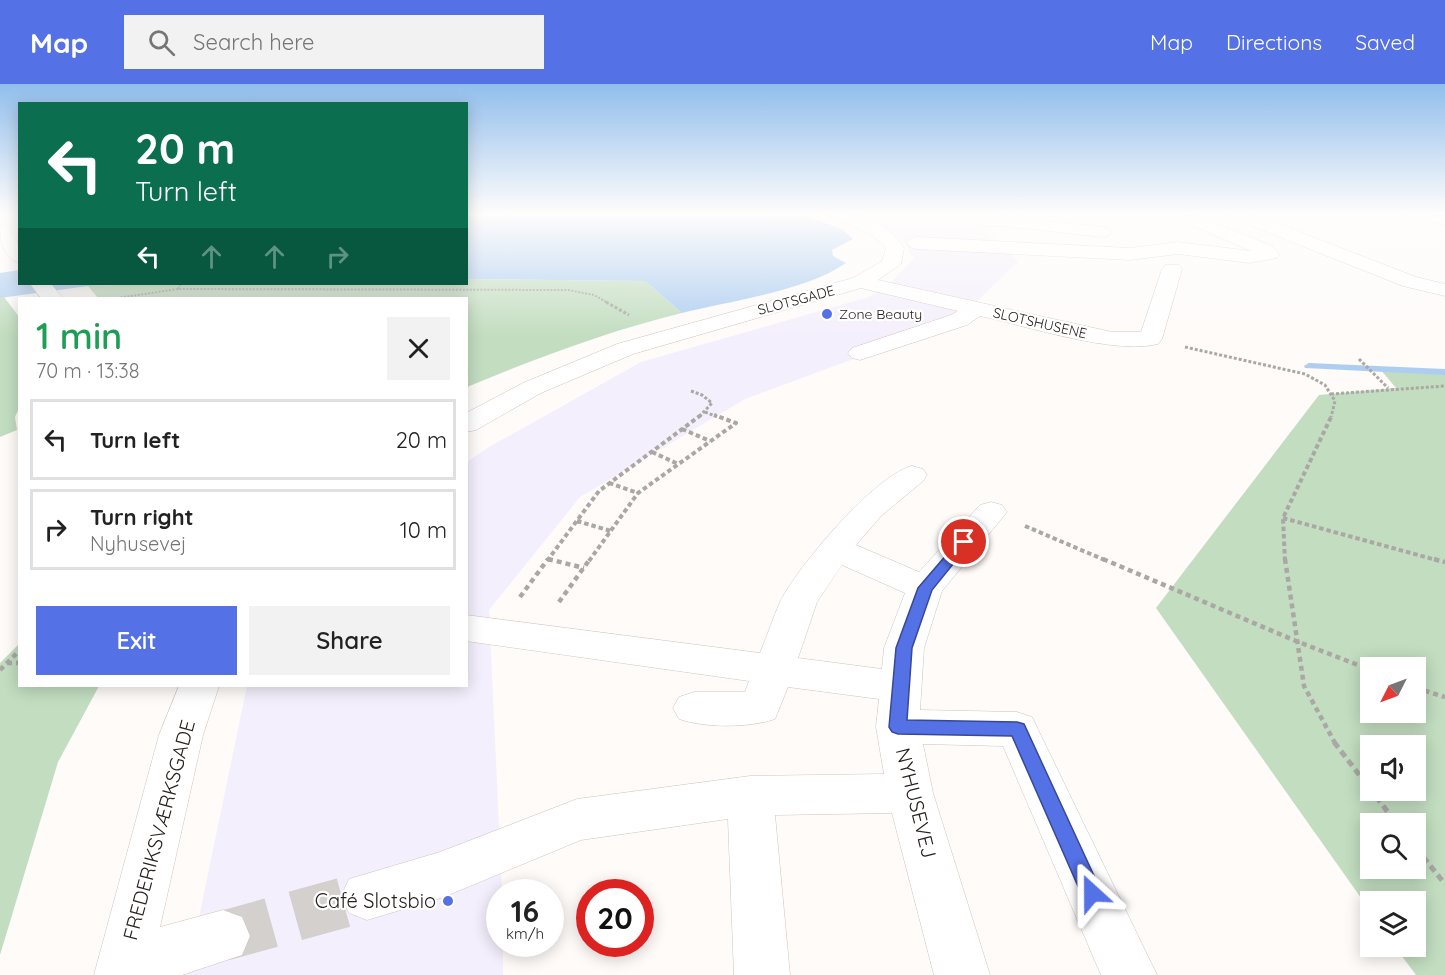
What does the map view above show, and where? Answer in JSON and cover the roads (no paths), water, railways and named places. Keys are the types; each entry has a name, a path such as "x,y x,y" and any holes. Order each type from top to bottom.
{"street":[{"name":"SLOTSGADE","path":"468,423 532,388 625,349 860,282 891,264 893,255"},
{"name":"SLOTSHUSENE","path":"860,282 1112,339 1150,339 1174,255"},
{"path":"1340,255 1410,282 1445,290"},
{"path":"41,285 51,297"},
{"path":"860,352 959,320 977,308"},
{"path":"694,708 760,708 799,601 835,549 870,509 912,475"},
{"name":"NYHUSEVEJ","path":"962,975 910,793 900,707 904,648 926,588 991,512"},
{"path":"835,549 926,588"},
{"path":"480,630 774,670 900,707 1017,729 1129,975"},
{"name":"FREDERIKSVÆRKSGADE","path":"123,970 181,735 199,687"},
{"path":"367,896 441,875 577,820 750,796 910,793"},
{"path":"750,796 762,975"},
{"path":"123,970 223,936"}],"water":[{"path":"468,255 833,255 846,263 829,273 789,288 682,313 645,281 468,279"},
{"path":"18,270 18,285 116,285 88,286 0,298 0,273"}],"waterway":[{"path":"1309,366 1445,372"}],"tunnel":[{"path":"223,936 367,896"}],"place":[{"name":"Zone Beauty","path":"827,314"},
{"name":"Café Slotsbio","path":"448,901"}]}
